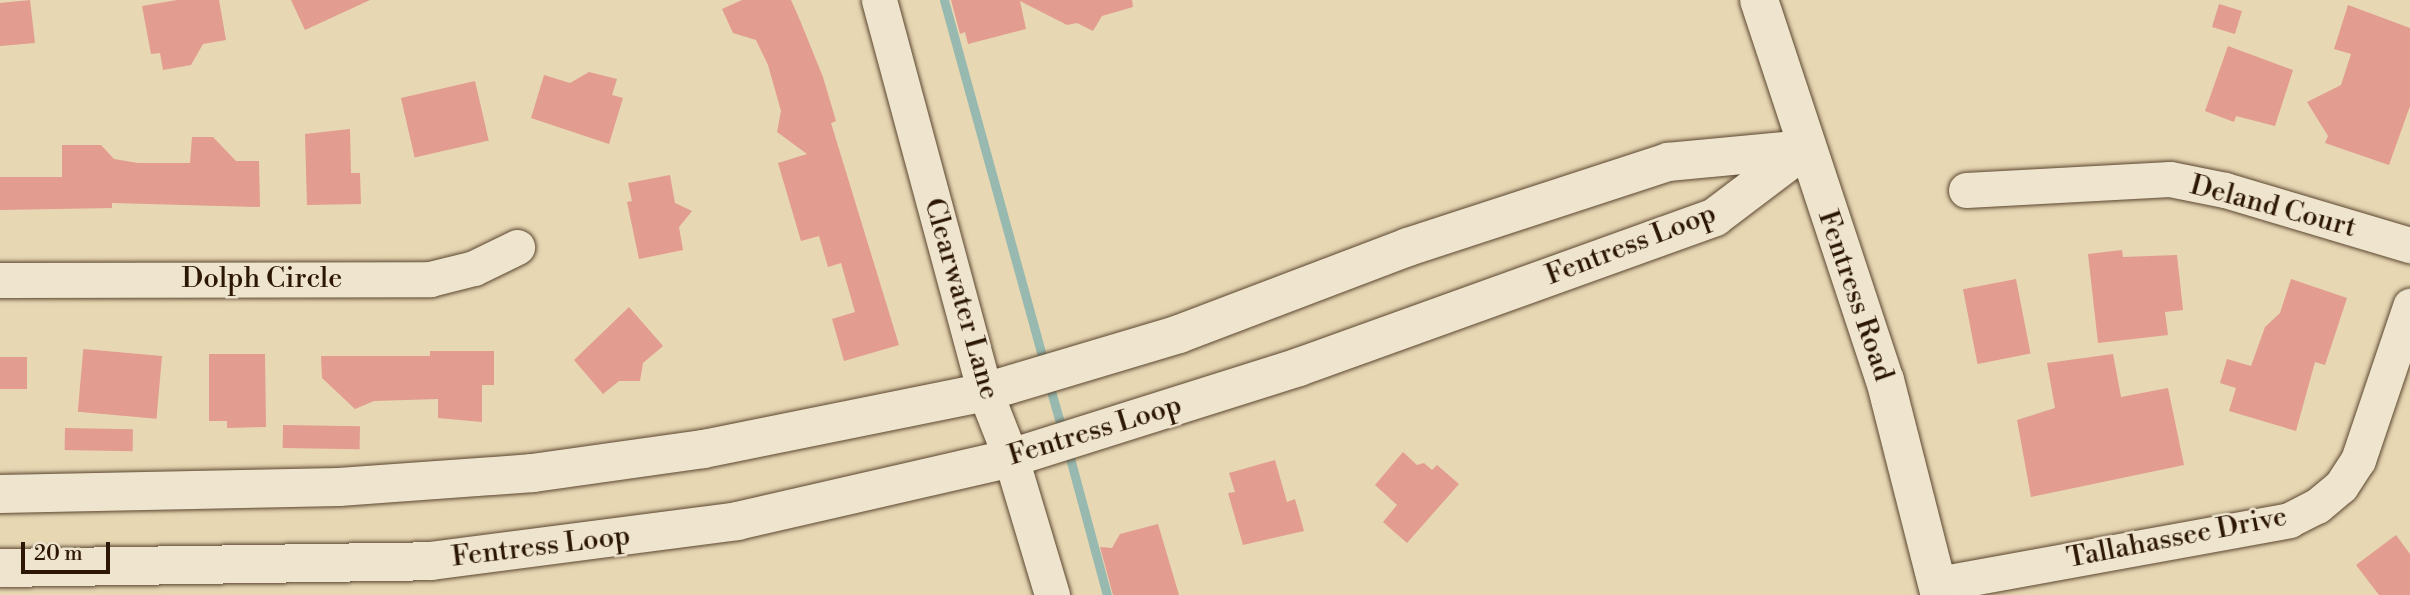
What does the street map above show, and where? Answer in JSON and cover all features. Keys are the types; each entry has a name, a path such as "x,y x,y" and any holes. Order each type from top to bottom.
{"street":[{"name":"Clearwater Lane","path":"878,0 985,392 1011,458 1052,595"},
{"name":"Fentress Road","path":"1759,0 1805,149 1885,380 1939,590"},
{"name":"Fentress Loop","path":"0,494 339,486 533,473 703,449 985,392 1179,334 1408,247 1668,162 1805,149"},
{"name":"Fentress Loop","path":"0,568 431,561 737,521 1011,458 1299,367 1715,217 1805,149"},
{"name":"Deland Court","path":"1966,190 2170,179 2225,190 2410,245"},
{"name":"Dolph Circle","path":"0,280 430,279 474,268 517,247"},
{"name":"Tallahassee Drive","path":"1939,590 2289,520 2317,506 2341,486 2358,460 2410,306"}],"building":[{"path":"30,0 35,43 0,46 0,3"},
{"path":"177,0 219,0 226,40 203,44 191,65 163,70 160,53 151,54 142,6"},
{"path":"291,0 370,0 305,30"},
{"path":"742,0 791,0 823,77 836,121 831,123 899,345 844,361 832,319 855,312 841,263 828,267 819,236 801,241 778,163 807,154 777,132 781,111 768,65 756,40 733,33 722,9"},
{"path":"951,0 1132,0 1133,7 1102,16 1093,31 1077,23 1067,25 1020,1 1026,29 968,44 965,32 960,34"},
{"path":"2219,4 2242,11 2235,34 2212,27"},
{"path":"2348,5 2410,28 2410,106 2389,165 2325,143 2328,136 2307,102 2341,85 2351,54 2334,49"},
{"path":"2228,46 2293,70 2275,126 2236,116 2234,122 2205,111"},
{"path":"589,72 617,79 612,95 623,98 609,144 531,118 544,75 570,83"},
{"path":"475,81 489,140 415,158 401,98"},
{"path":"350,129 351,173 360,173 361,204 307,205 305,134"},
{"path":"192,137 213,137 236,161 259,161 260,207 112,203 112,208 0,210 0,177 62,177 62,145 101,145 114,159 138,163 190,163"},
{"path":"670,175 675,203 692,211 679,227 683,250 639,259 627,202 632,201 628,183"},
{"path":"2122,250 2123,257 2177,255 2183,310 2165,312 2168,335 2098,343 2088,254"},
{"path":"2016,279 2031,354 1977,364 1963,289"},
{"path":"2291,279 2347,298 2325,365 2315,362 2296,431 2229,411 2236,388 2220,383 2227,359 2251,366 2265,327 2280,313"},
{"path":"629,307 663,346 643,363 640,381 619,381 603,394 574,360"},
{"path":"83,349 162,356 157,419 78,412"},
{"path":"430,351 494,351 494,385 482,385 482,422 438,418 438,399 374,401 355,409 322,378 321,356 430,356"},
{"path":"209,354 265,354 266,427 227,428 227,421 209,421"},
{"path":"2113,354 2121,397 2168,388 2184,465 2031,497 2017,420 2055,408 2047,363"},
{"path":"0,357 27,357 27,389 0,389"},
{"path":"283,425 360,426 360,449 283,448"},
{"path":"65,428 133,429 133,451 65,450"},
{"path":"1403,452 1417,465 1424,463 1432,470 1437,465 1459,484 1407,543 1383,522 1397,505 1375,485"},
{"path":"1275,460 1287,502 1295,499 1304,531 1243,545 1228,493 1235,492 1229,473"},
{"path":"1158,524 1179,595 1113,595 1100,547 1112,548 1120,534"},
{"path":"2396,535 2410,554 2410,595 2379,595 2356,565"}],"waterway":[{"path":"944,0 1042,357"},
{"path":"1051,391 1060,423"},
{"path":"1070,458 1107,595"}]}
